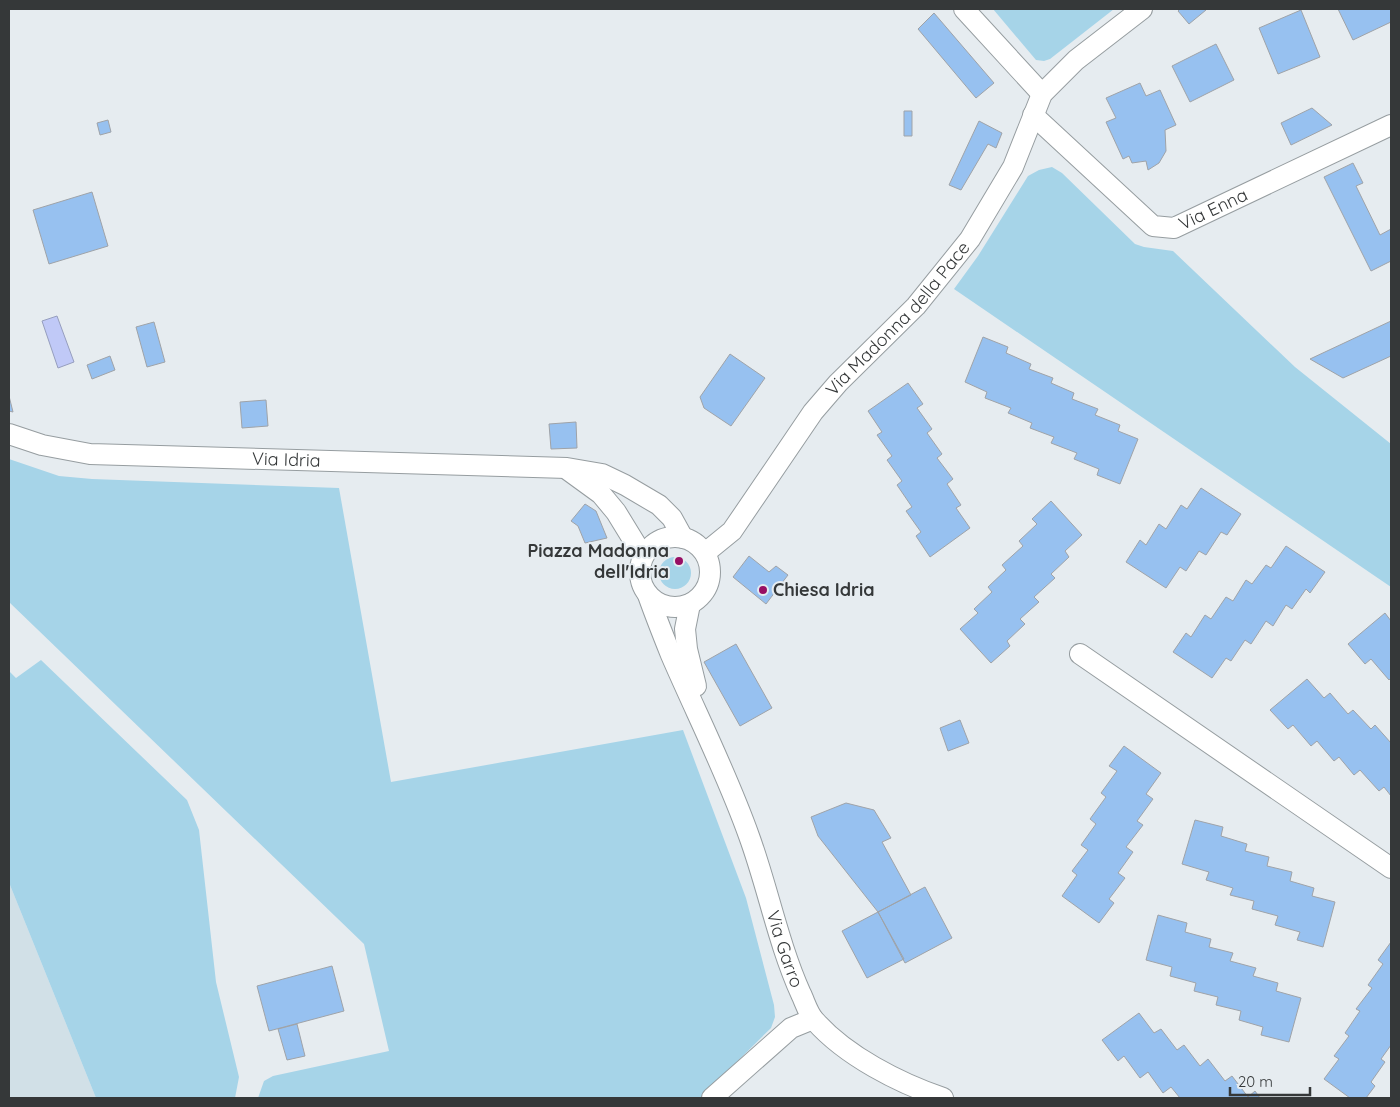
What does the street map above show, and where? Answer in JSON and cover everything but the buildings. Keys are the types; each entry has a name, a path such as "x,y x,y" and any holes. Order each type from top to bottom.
{"street":[{"path":"964,9 1042,94 1076,60 1142,9"},
{"name":"Via Madonna della Pace","path":"705,553 732,531 813,412 838,383 916,306 970,239 1013,167 1042,94"},
{"name":"Via Enna","path":"1033,115 1153,226 1174,228 1391,125"},
{"name":"Via Idria","path":"9,434 42,445 90,454 567,468 602,474 659,505 672,518 683,538"},
{"path":"567,468 601,494 616,512 643,556"},
{"path":"671,537 683,538 692,541 705,553 709,564 710,576 707,587 700,597 690,604 668,607 648,595 641,583 639,569 643,556 650,547 660,540 671,537"},
{"name":"Via Garro","path":"648,595 671,655 708,734 749,836 772,913 795,980 813,1019 847,1050 884,1072 943,1098"},
{"name":"Via Garro","path":"690,604 685,629 687,650 708,734"},
{"path":"1080,654 1391,868"},
{"path":"712,1098 791,1028 813,1019"}],"shaded area":[{"path":"993,9 1114,9 1050,59 1044,61 1036,60"},
{"path":"1052,167 1062,173 1135,244 1173,251 1295,367 1391,444 1391,587 954,289 978,256 1028,176 1039,170"},
{"path":"57,316 74,362 58,368 42,321"},
{"path":"9,459 59,476 92,479 339,488 391,782 683,730 746,898 774,1005 775,1017 771,1028 700,1098 258,1098 264,1081 273,1076 389,1051 364,944 9,602"},
{"path":"675,557 681,558 686,562 690,567 690,579 686,584 681,588 675,589 669,588 664,584 660,579 659,573 660,567 664,562 669,558"},
{"path":"41,660 187,800 199,830 216,982 239,1077 235,1098 96,1098 9,885 9,671 16,678"},
{"path":"10,885 96,1098 9,1098"}],"place":[{"name":"Piazza Madonna dell'Idria","path":"679,561"},
{"name":"Chiesa Idria","path":"763,590"}]}
